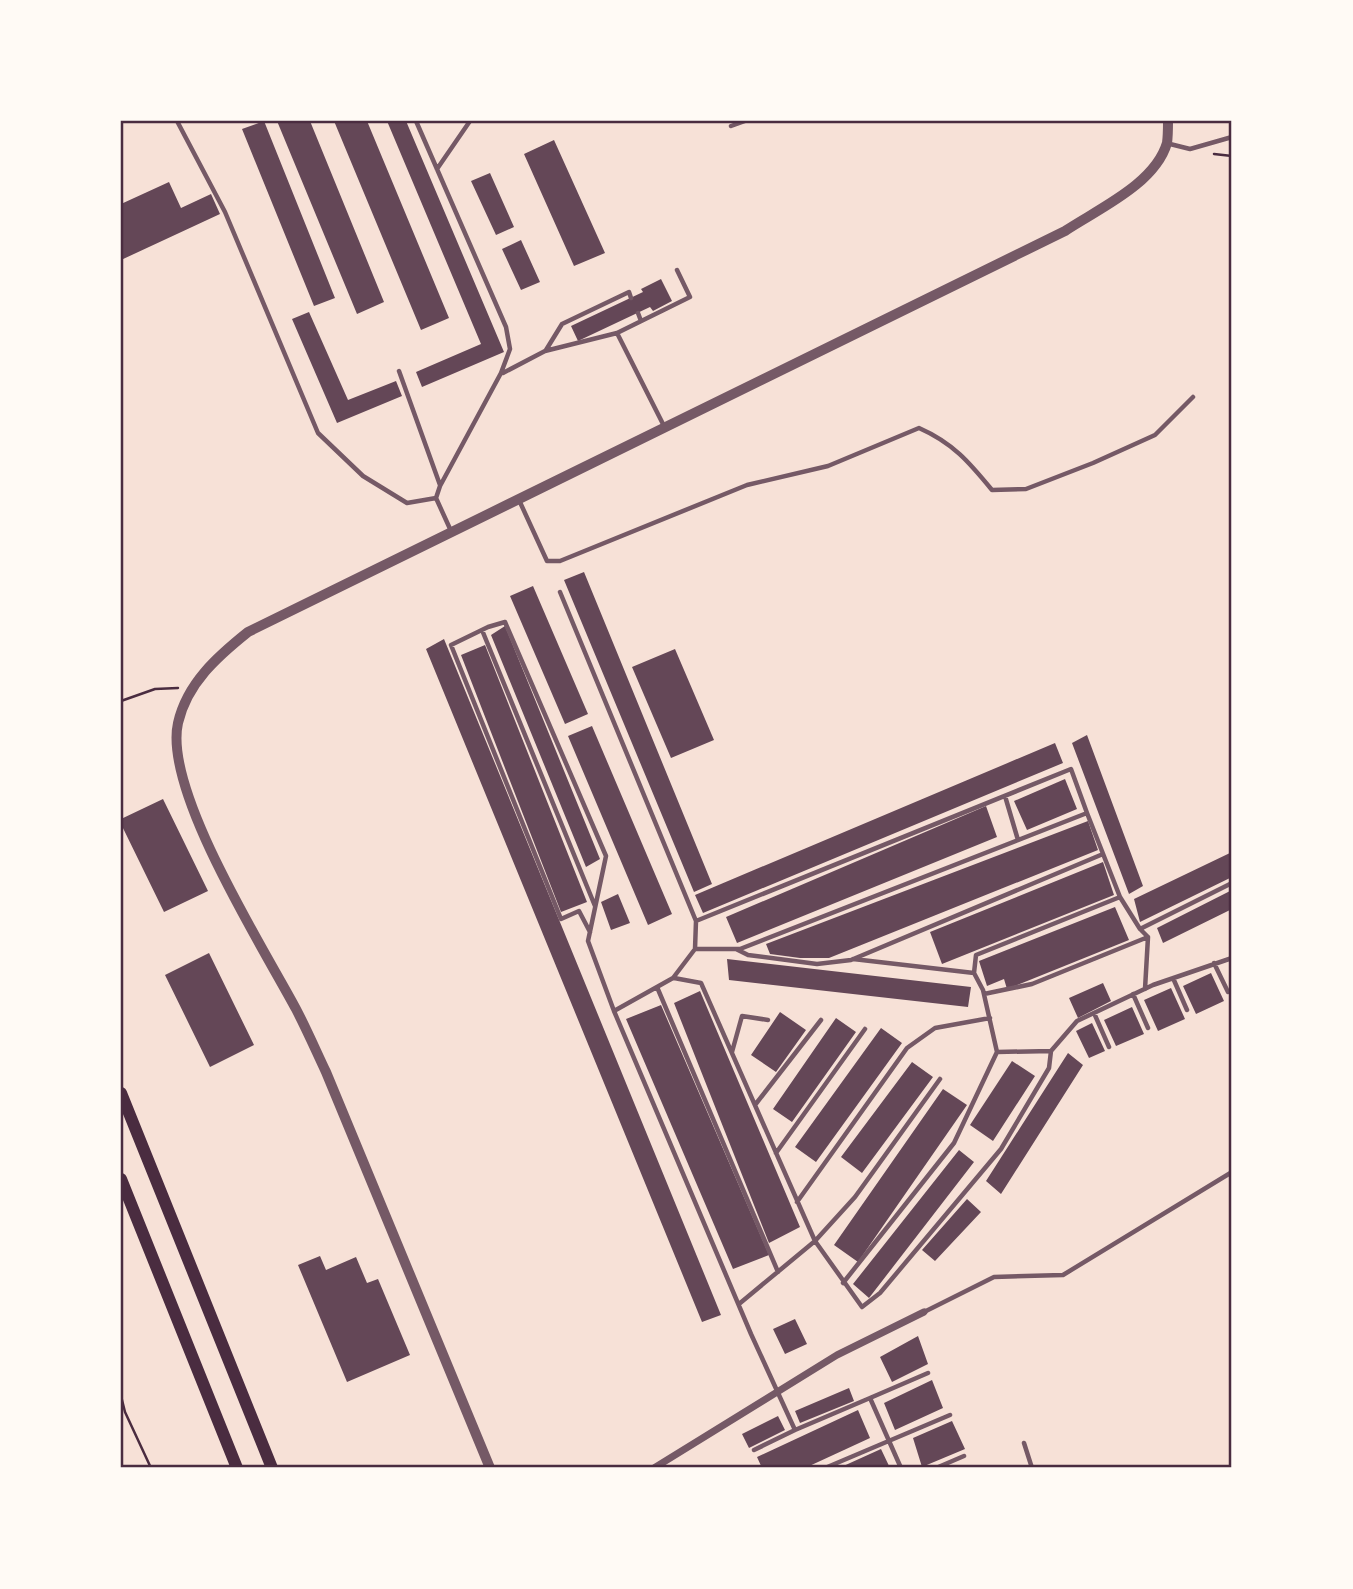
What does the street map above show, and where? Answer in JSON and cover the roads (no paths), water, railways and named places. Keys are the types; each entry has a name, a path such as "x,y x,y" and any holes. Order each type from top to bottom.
{"main road":[{"path":"121,1093 272,1468"},
{"path":"121,1179 237,1468"}],"street":[{"path":"491,1468 326,1072 203,833 182,779 177,725 184,704 216,657 248,632 1065,231 1117,199 1144,177 1167,143 1168,121"},
{"path":"654,1468 837,1355 924,1312"}],"lane":[{"path":"177,121 225,212 318,433 363,475 407,503 436,498"},
{"path":"416,121 506,327 510,349 501,373 436,498 451,532"},
{"path":"437,169 470,121"},
{"path":"731,126 745,121"},
{"path":"1167,143 1190,149 1232,137"},
{"path":"501,373 545,351 617,333 690,297 677,270"},
{"path":"545,351 562,324 629,292 631,298"},
{"path":"638,313 641,321"},
{"path":"617,333 665,426"},
{"path":"398,371 440,486"},
{"path":"519,499 547,561 561,561 747,485 828,466 919,428 939,437 959,451 992,490 1026,489 1094,463 1155,435 1193,397"},
{"path":"560,593 696,921 695,948 673,978 614,1011"},
{"path":"590,932 579,911 561,919 451,645 505,622 607,856 596,907 590,932 588,940 614,1011 794,1430"},
{"path":"482,630 596,907"},
{"path":"696,921 1071,769 1120,897 1148,937 1145,989"},
{"path":"1005,796 1018,840"},
{"path":"695,948 740,949 1087,813"},
{"path":"735,949 748,955 817,964 852,959 1103,854"},
{"path":"1140,929 1232,883"},
{"path":"844,1283 954,1143 997,1052 984,995 974,973 976,955 1120,897"},
{"path":"984,995 1032,985 1148,937"},
{"path":"673,978 701,983 815,1241 862,1307 880,1293 1001,1149 1049,1068 1051,1051 1077,1021 1172,978 1232,958"},
{"path":"852,959 974,973"},
{"path":"1214,963 1228,992"},
{"path":"1172,978 1187,1010"},
{"path":"657,987 778,1272"},
{"path":"1133,994 1148,1028"},
{"path":"1094,1013 1110,1047"},
{"path":"732,1053 742,1016 768,1020"},
{"path":"797,1202 906,1048 935,1028 990,1018"},
{"path":"755,1105 821,1020"},
{"path":"776,1153 865,1029"},
{"path":"997,1052 1051,1051"},
{"path":"739,1304 815,1241 855,1196 940,1079"},
{"path":"924,1312 994,1277 1063,1275 1232,1172"},
{"path":"754,1451 794,1430 928,1373"},
{"path":"870,1398 901,1468"},
{"path":"825,1468 950,1415"},
{"path":"1024,1443 1032,1468"},
{"path":"936,1468 964,1456"}]}
